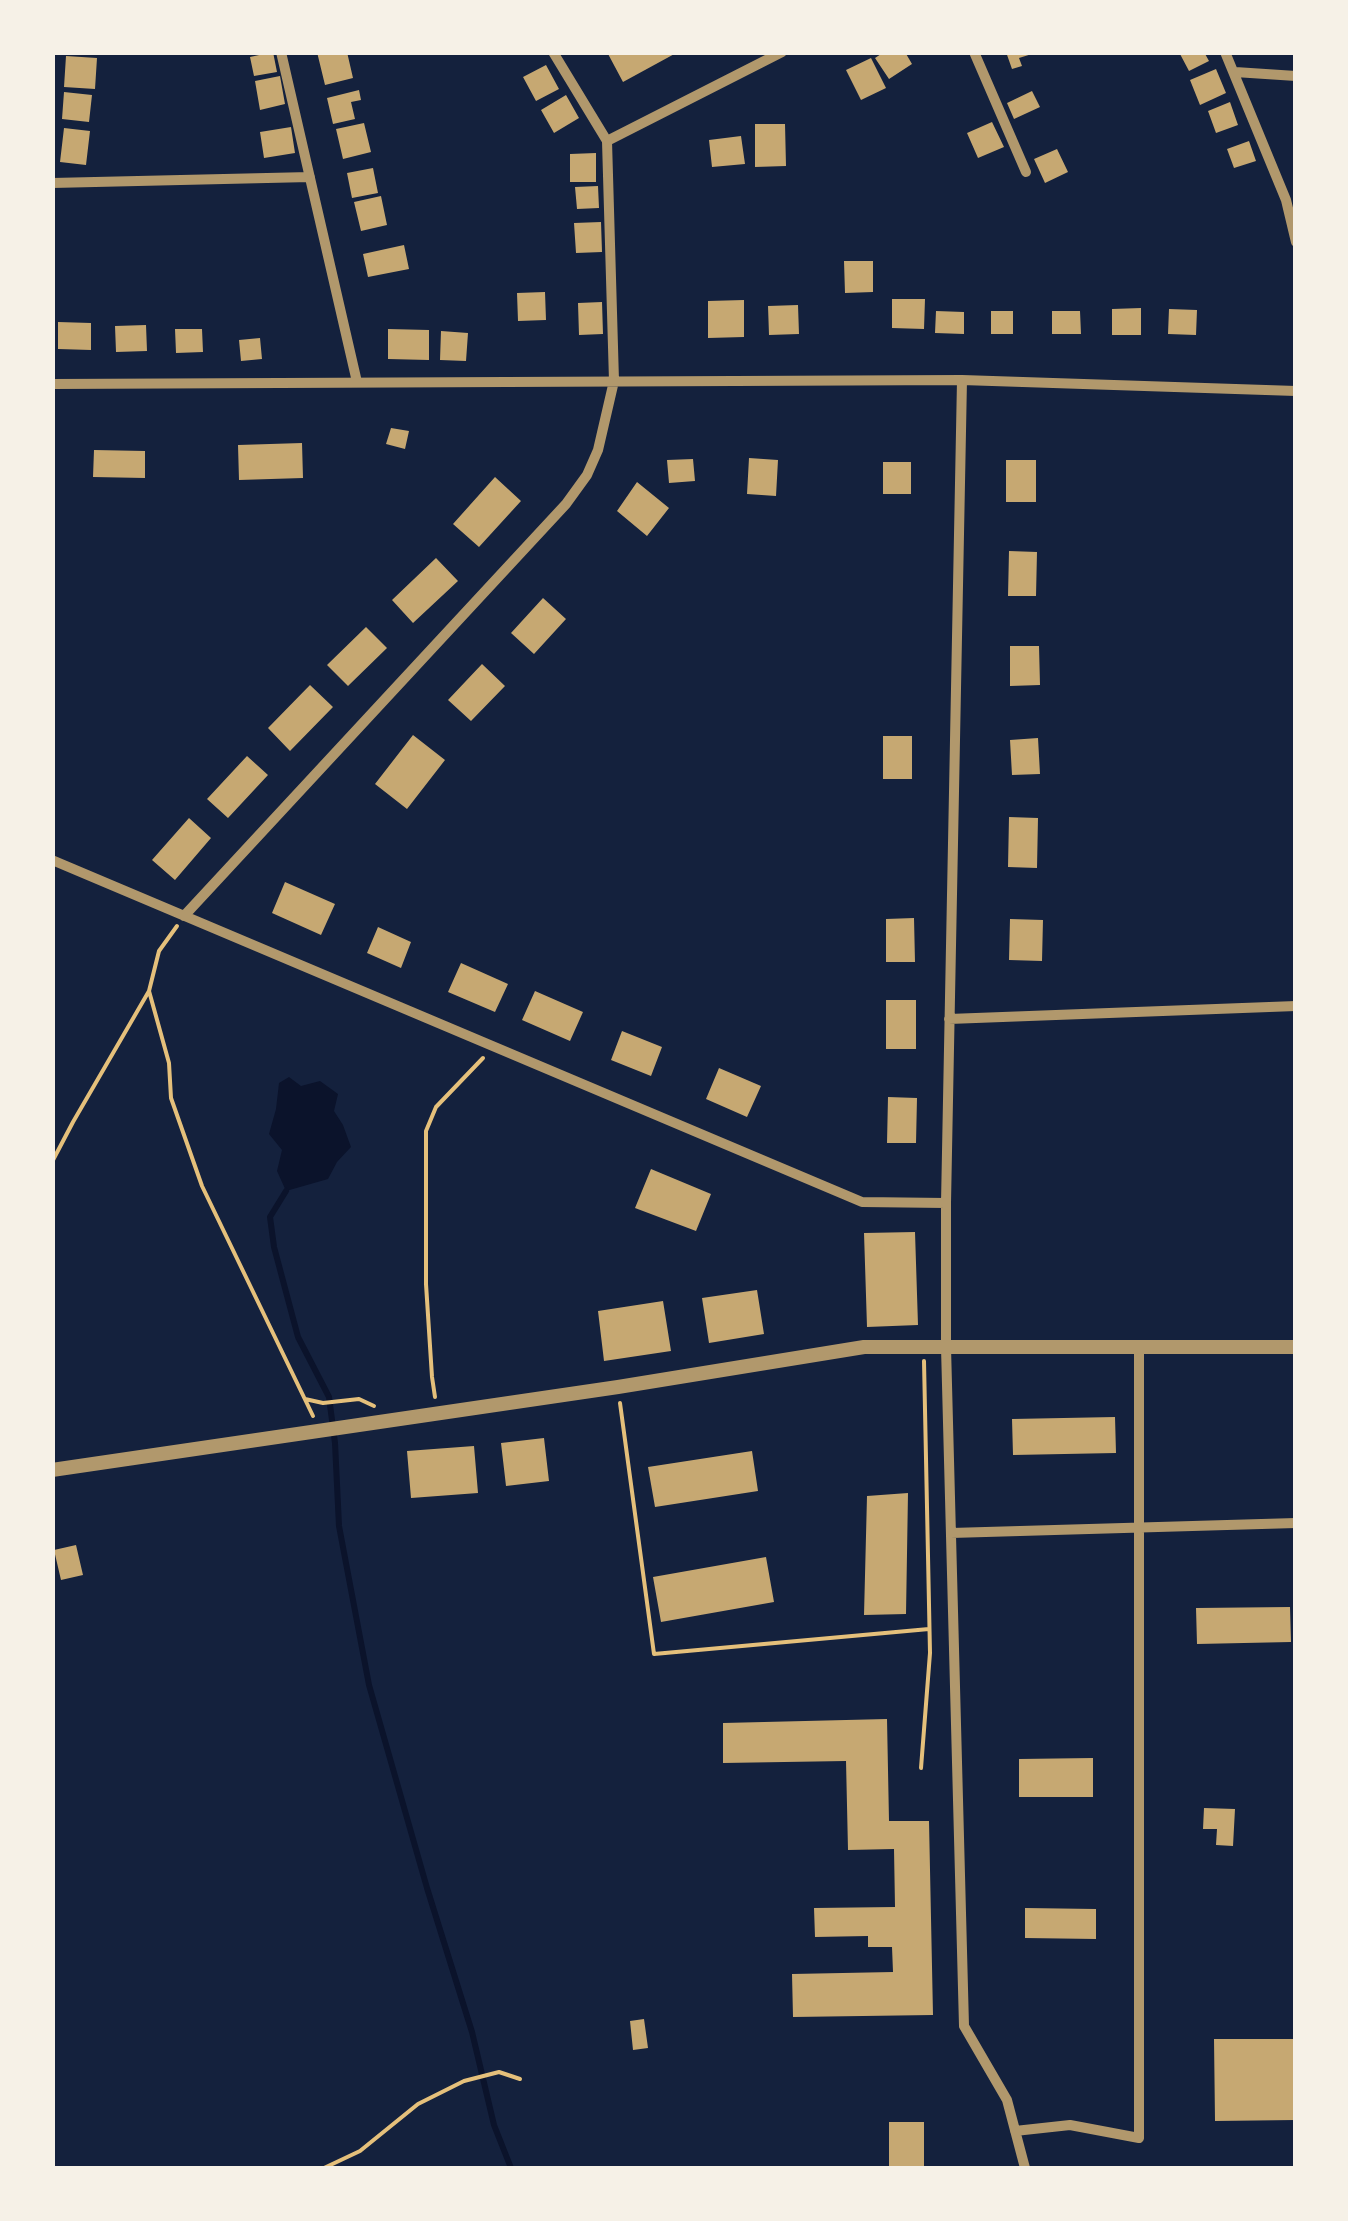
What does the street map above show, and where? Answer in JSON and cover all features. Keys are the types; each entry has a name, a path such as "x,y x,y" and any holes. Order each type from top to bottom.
{"street":[{"path":"281,52 357,382"},
{"path":"184,916 566,504 598,450 614,381 607,142 554,52"},
{"path":"607,142 782,52"},
{"path":"974,52 1026,172"},
{"path":"1225,52 1286,200 1296,242"},
{"path":"1235,72 1296,76"},
{"path":"52,184 310,178"},
{"path":"962,380 946,1347 964,2026 1006,2100 1024,2168"},
{"path":"52,384 962,380 1296,391"},
{"path":"52,860 862,1202 946,1203"},
{"path":"950,1019 1296,1006"},
{"path":"52,1470 864,1347 1296,1347"},
{"path":"1015,2130 1070,2124 1139,2138 1139,1347"},
{"path":"951,1533 1296,1523"}],"path":[{"path":"52,1162 149,991 160,952 184,916"},
{"path":"149,991 169,1064 171,1098 202,1186 305,1399 327,1428"},
{"path":"438,1412 426,1284 426,1131 436,1107 494,1047"},
{"path":"921,1768 930,1653 924,1347"},
{"path":"618,1387 654,1654 929,1629"},
{"path":"305,1399 359,1399 393,1418"},
{"path":"324,2168 360,2151 418,2104 464,2081 498,2072 520,2079"}],"water":[{"path":"289,1077 301,1086 320,1081 338,1094 334,1111 351,1147 328,1179 286,1191 277,1171 282,1150 269,1134 279,1083"}],"building":[{"path":"273,52 277,72 254,76 250,57"},
{"path":"317,52 347,52 353,78 325,85"},
{"path":"607,52 678,52 623,82"},
{"path":"884,52 905,52 912,64 889,79 875,58"},
{"path":"1006,52 1035,53 1019,58 1022,66 1012,69"},
{"path":"1204,52 1209,61 1189,71 1180,54"},
{"path":"66,56 97,58 95,89 64,87"},
{"path":"871,58 886,88 861,100 846,70"},
{"path":"546,65 559,89 536,101 523,77"},
{"path":"1216,69 1226,93 1200,105 1190,80"},
{"path":"280,76 285,104 260,110 255,81"},
{"path":"359,90 361,100 351,102 355,119 333,124 327,98"},
{"path":"1032,91 1040,107 1014,119 1007,103"},
{"path":"64,92 92,95 89,122 62,119"},
{"path":"566,95 579,118 554,133 541,110"},
{"path":"1230,102 1238,125 1216,133 1208,111"},
{"path":"992,122 1004,147 978,158 967,133"},
{"path":"364,123 371,152 343,159 336,129"},
{"path":"755,124 785,124 786,166 755,167"},
{"path":"291,127 295,153 264,158 260,132"},
{"path":"64,128 90,131 86,165 60,162"},
{"path":"741,136 745,164 712,167 709,140"},
{"path":"1249,141 1256,161 1234,168 1227,149"},
{"path":"1057,149 1068,172 1045,183 1034,159"},
{"path":"596,153 596,182 570,182 570,154"},
{"path":"373,168 378,193 352,198 347,173"},
{"path":"598,186 599,208 577,209 575,187"},
{"path":"381,196 387,225 361,231 354,202"},
{"path":"601,222 602,252 576,253 574,223"},
{"path":"404,245 409,269 368,277 363,254"},
{"path":"844,261 873,261 873,292 845,293"},
{"path":"545,292 546,320 518,321 517,293"},
{"path":"892,299 925,299 924,329 892,328"},
{"path":"744,300 744,337 708,338 708,301"},
{"path":"602,302 603,334 579,335 578,303"},
{"path":"798,305 799,334 769,335 768,306"},
{"path":"1141,308 1141,335 1112,335 1112,309"},
{"path":"1169,309 1197,310 1196,335 1168,334"},
{"path":"936,311 964,312 964,334 935,333"},
{"path":"991,311 1013,311 1013,334 991,334"},
{"path":"1052,311 1080,311 1081,334 1052,334"},
{"path":"58,322 91,323 91,350 58,349"},
{"path":"146,325 147,351 116,352 115,326"},
{"path":"175,329 202,329 203,352 176,353"},
{"path":"388,329 429,330 429,360 388,359"},
{"path":"441,331 468,333 466,361 440,360"},
{"path":"260,338 262,359 241,361 239,340"},
{"path":"391,428 409,431 405,449 386,444"},
{"path":"302,443 303,478 239,480 238,445"},
{"path":"94,450 145,451 145,478 93,477"},
{"path":"749,458 778,460 776,496 747,494"},
{"path":"693,459 695,481 669,483 667,460"},
{"path":"1006,460 1036,460 1036,502 1006,502"},
{"path":"883,462 911,462 911,494 883,494"},
{"path":"495,477 521,501 479,547 453,524"},
{"path":"637,482 669,508 647,536 617,511"},
{"path":"1009,551 1037,552 1036,596 1008,596"},
{"path":"436,558 458,581 413,623 392,600"},
{"path":"543,598 566,619 534,654 511,633"},
{"path":"366,627 387,648 348,686 327,665"},
{"path":"1010,646 1039,646 1040,685 1010,686"},
{"path":"482,664 505,686 471,721 448,700"},
{"path":"310,685 333,707 290,751 268,728"},
{"path":"413,735 445,760 407,809 375,784"},
{"path":"883,736 912,736 912,779 883,779"},
{"path":"1038,738 1040,774 1012,775 1010,740"},
{"path":"247,756 268,775 228,818 207,799"},
{"path":"1009,817 1038,818 1037,868 1008,867"},
{"path":"189,818 211,838 175,880 152,860"},
{"path":"285,882 335,904 321,935 272,913"},
{"path":"914,918 915,962 886,962 886,919"},
{"path":"1010,919 1043,920 1042,961 1009,960"},
{"path":"378,927 411,942 401,968 367,953"},
{"path":"461,963 508,984 495,1012 448,992"},
{"path":"535,991 583,1012 570,1041 522,1020"},
{"path":"886,1000 916,1000 916,1049 886,1049"},
{"path":"622,1031 662,1047 651,1076 611,1060"},
{"path":"719,1068 761,1086 747,1117 706,1099"},
{"path":"888,1097 917,1098 916,1143 887,1143"},
{"path":"651,1169 711,1194 696,1231 635,1208"},
{"path":"915,1232 918,1325 867,1327 864,1233"},
{"path":"757,1290 764,1334 709,1343 702,1298"},
{"path":"663,1301 671,1351 604,1361 598,1311"},
{"path":"1115,1417 1116,1453 1013,1455 1012,1419"},
{"path":"544,1438 549,1481 506,1486 501,1443"},
{"path":"474,1446 478,1493 411,1498 407,1451"},
{"path":"752,1451 758,1491 655,1507 648,1467"},
{"path":"908,1493 906,1614 864,1615 867,1496"},
{"path":"76,1545 83,1575 61,1580 54,1550"},
{"path":"766,1557 774,1602 661,1622 653,1577"},
{"path":"1290,1607 1291,1642 1197,1644 1196,1608"},
{"path":"887,1719 889,1821 929,1821 933,2015 793,2017 792,1974 893,1972 892,1947 868,1947 868,1936 815,1937 814,1908 895,1907 894,1849 848,1850 846,1761 723,1763 723,1723"},
{"path":"1093,1758 1093,1797 1019,1797 1019,1759"},
{"path":"1204,1808 1235,1809 1233,1846 1216,1845 1217,1829 1203,1829"},
{"path":"1025,1908 1096,1909 1096,1939 1025,1938"},
{"path":"644,2019 648,2048 633,2050 630,2021"},
{"path":"1214,2039 1296,2039 1296,2120 1215,2121"},
{"path":"889,2122 924,2122 924,2168 889,2168"}],"waterway":[{"path":"286,1191 270,1217 274,1247 298,1337 329,1397 339,1526 369,1685 472,2032 494,2125 511,2168"}]}
